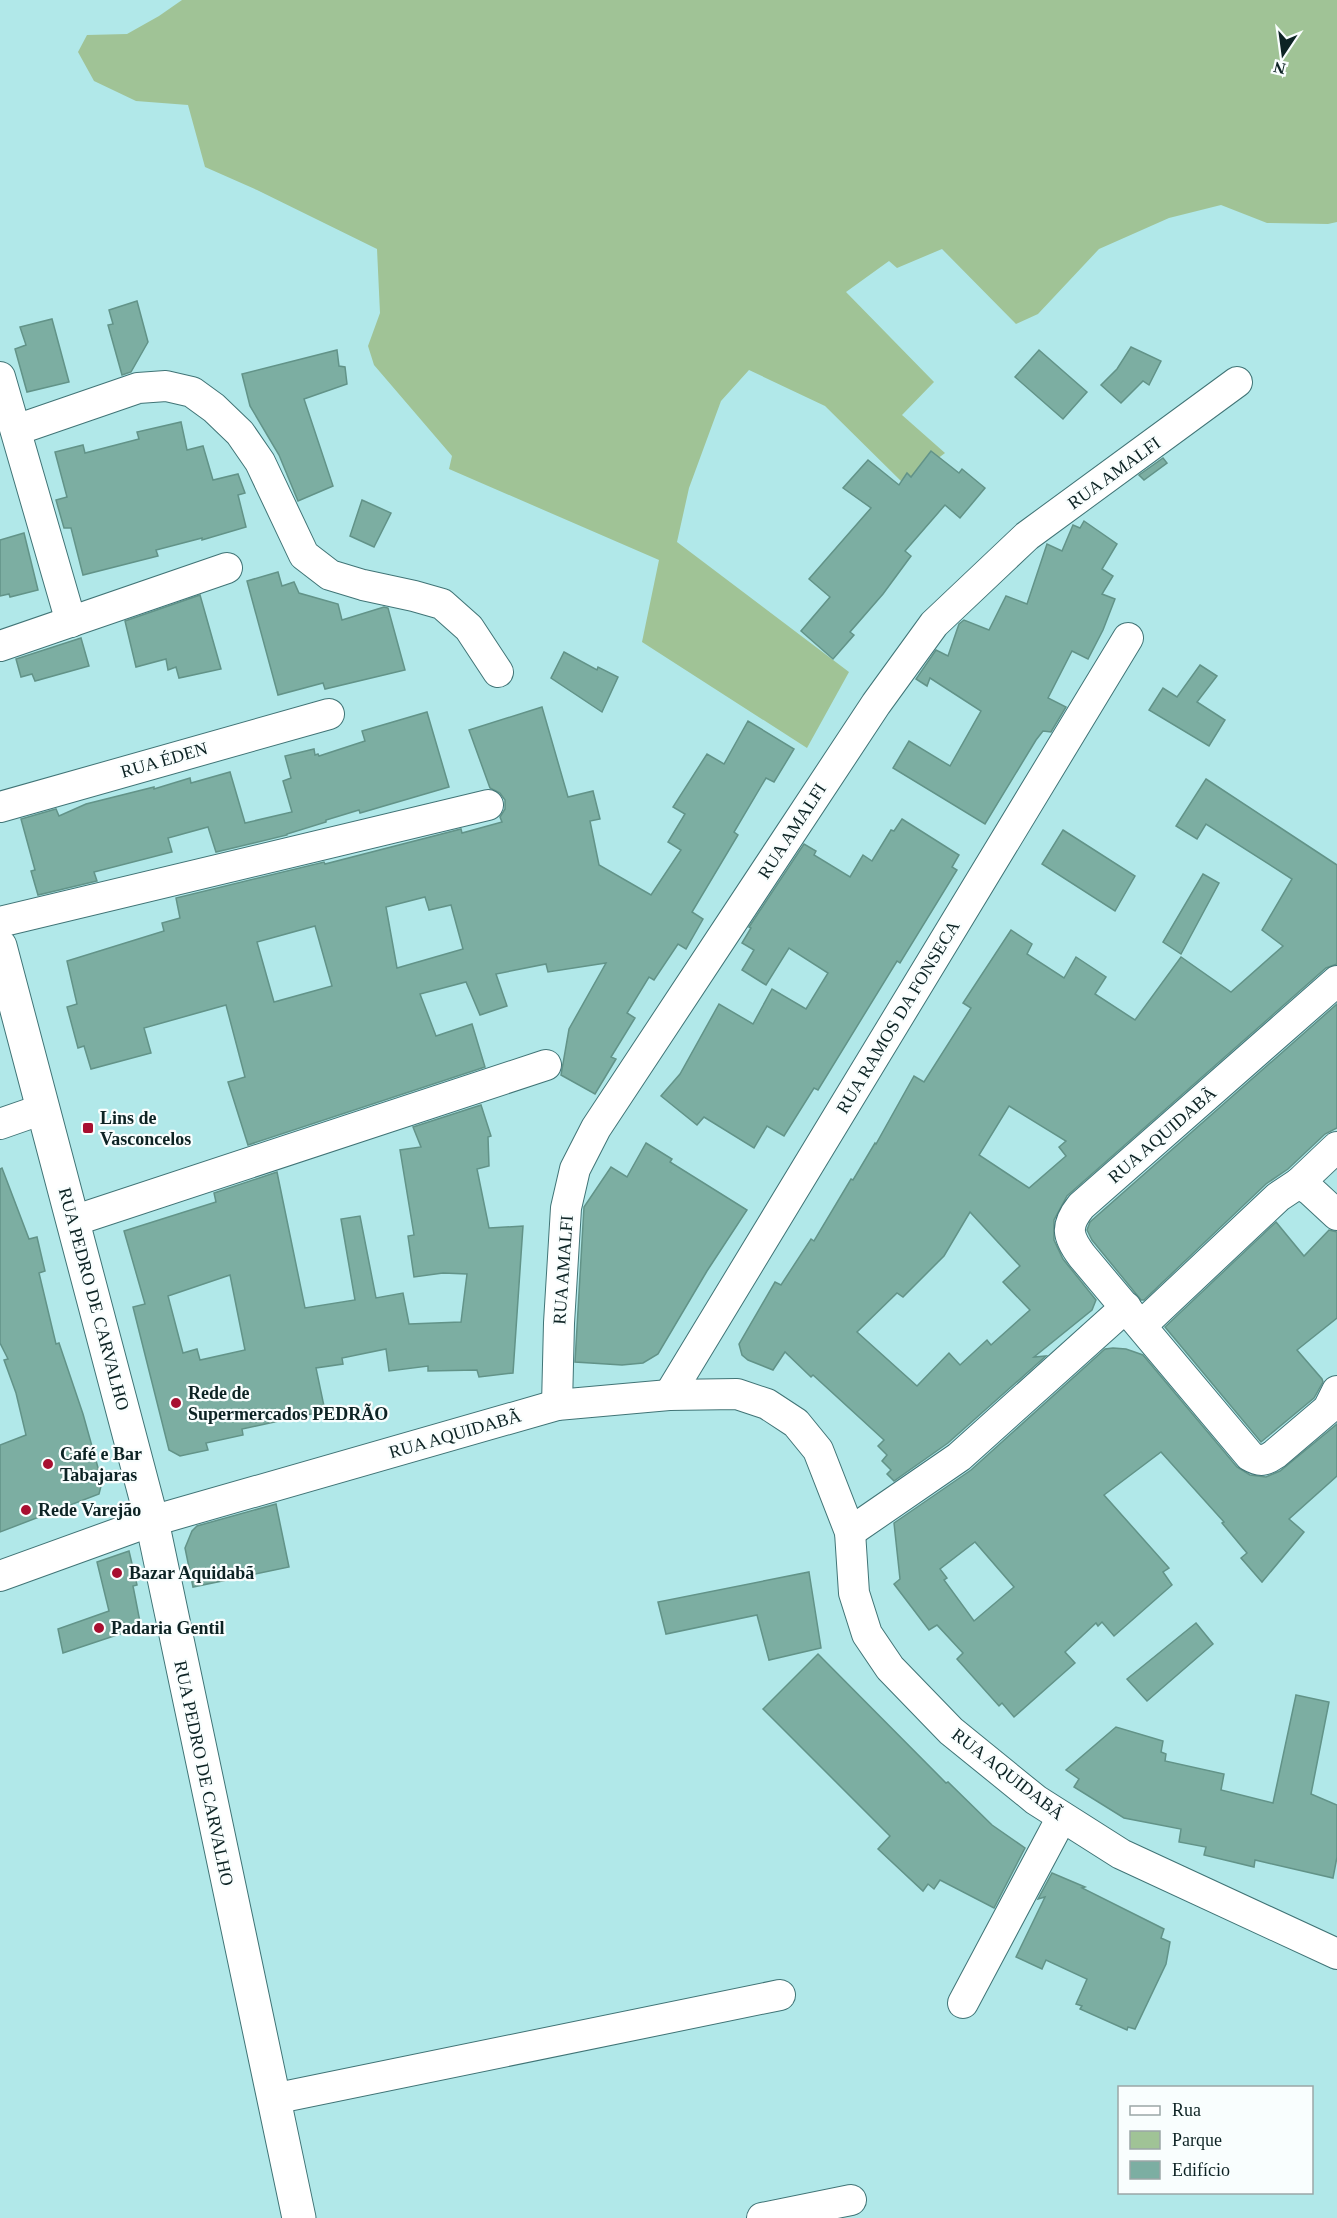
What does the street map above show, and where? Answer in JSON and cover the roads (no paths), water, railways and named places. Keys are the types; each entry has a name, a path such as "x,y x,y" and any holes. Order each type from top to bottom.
{"street":[{"path":"0,377 71,622"},
{"name":"RUA AMALFI","path":"557,1405 566,1208 575,1169 596,1128 869,714 934,624 1027,536 1237,382"},
{"path":"16,430 138,388 165,386 192,392 214,408 240,433 260,462 304,555 330,575 442,604 469,628 498,672"},
{"path":"3,647 227,568"},
{"name":"RUA RAMOS DA FONSECA","path":"669,1395 1128,638"},
{"name":"RUA ÉDEN","path":"0,807 329,714"},
{"path":"0,922 488,805"},
{"name":"RUA PEDRO DE CARVALHO","path":"0,946 152,1521 299,2218"},
{"name":"RUA AQUIDABÃ","path":"1337,981 1090,1198 1074,1215 1069,1233 1073,1245 1242,1447 1258,1460 1266,1460 1311,1425 1328,1409 1337,1391"},
{"path":"74,1221 546,1065"},
{"path":"0,1124 44,1108"},
{"path":"850,1532 959,1457 1278,1197 1299,1183 1337,1147"},
{"path":"1299,1183 1337,1215"},
{"name":"RUA AQUIDABÃ","path":"0,1576 152,1521 557,1405 669,1395 737,1394 767,1404 796,1423 818,1450 850,1532 854,1593 867,1634 890,1668 951,1731 1036,1800 1121,1854 1337,1954"},
{"path":"963,2003 1062,1817"},
{"path":"273,2100 780,1995"},
{"path":"762,2218 851,2200"}],"place":[{"name":"Lins de Vasconcelos","path":"88,1128"},
{"name":"Rede de Supermercados PEDRÃO","path":"176,1403"},
{"name":"Café e Bar Tabajaras","path":"48,1464"},
{"name":"Rede Varejão","path":"26,1510"},
{"name":"Bazar Aquidabã","path":"117,1573"},
{"name":"Padaria Gentil","path":"99,1628"}]}
